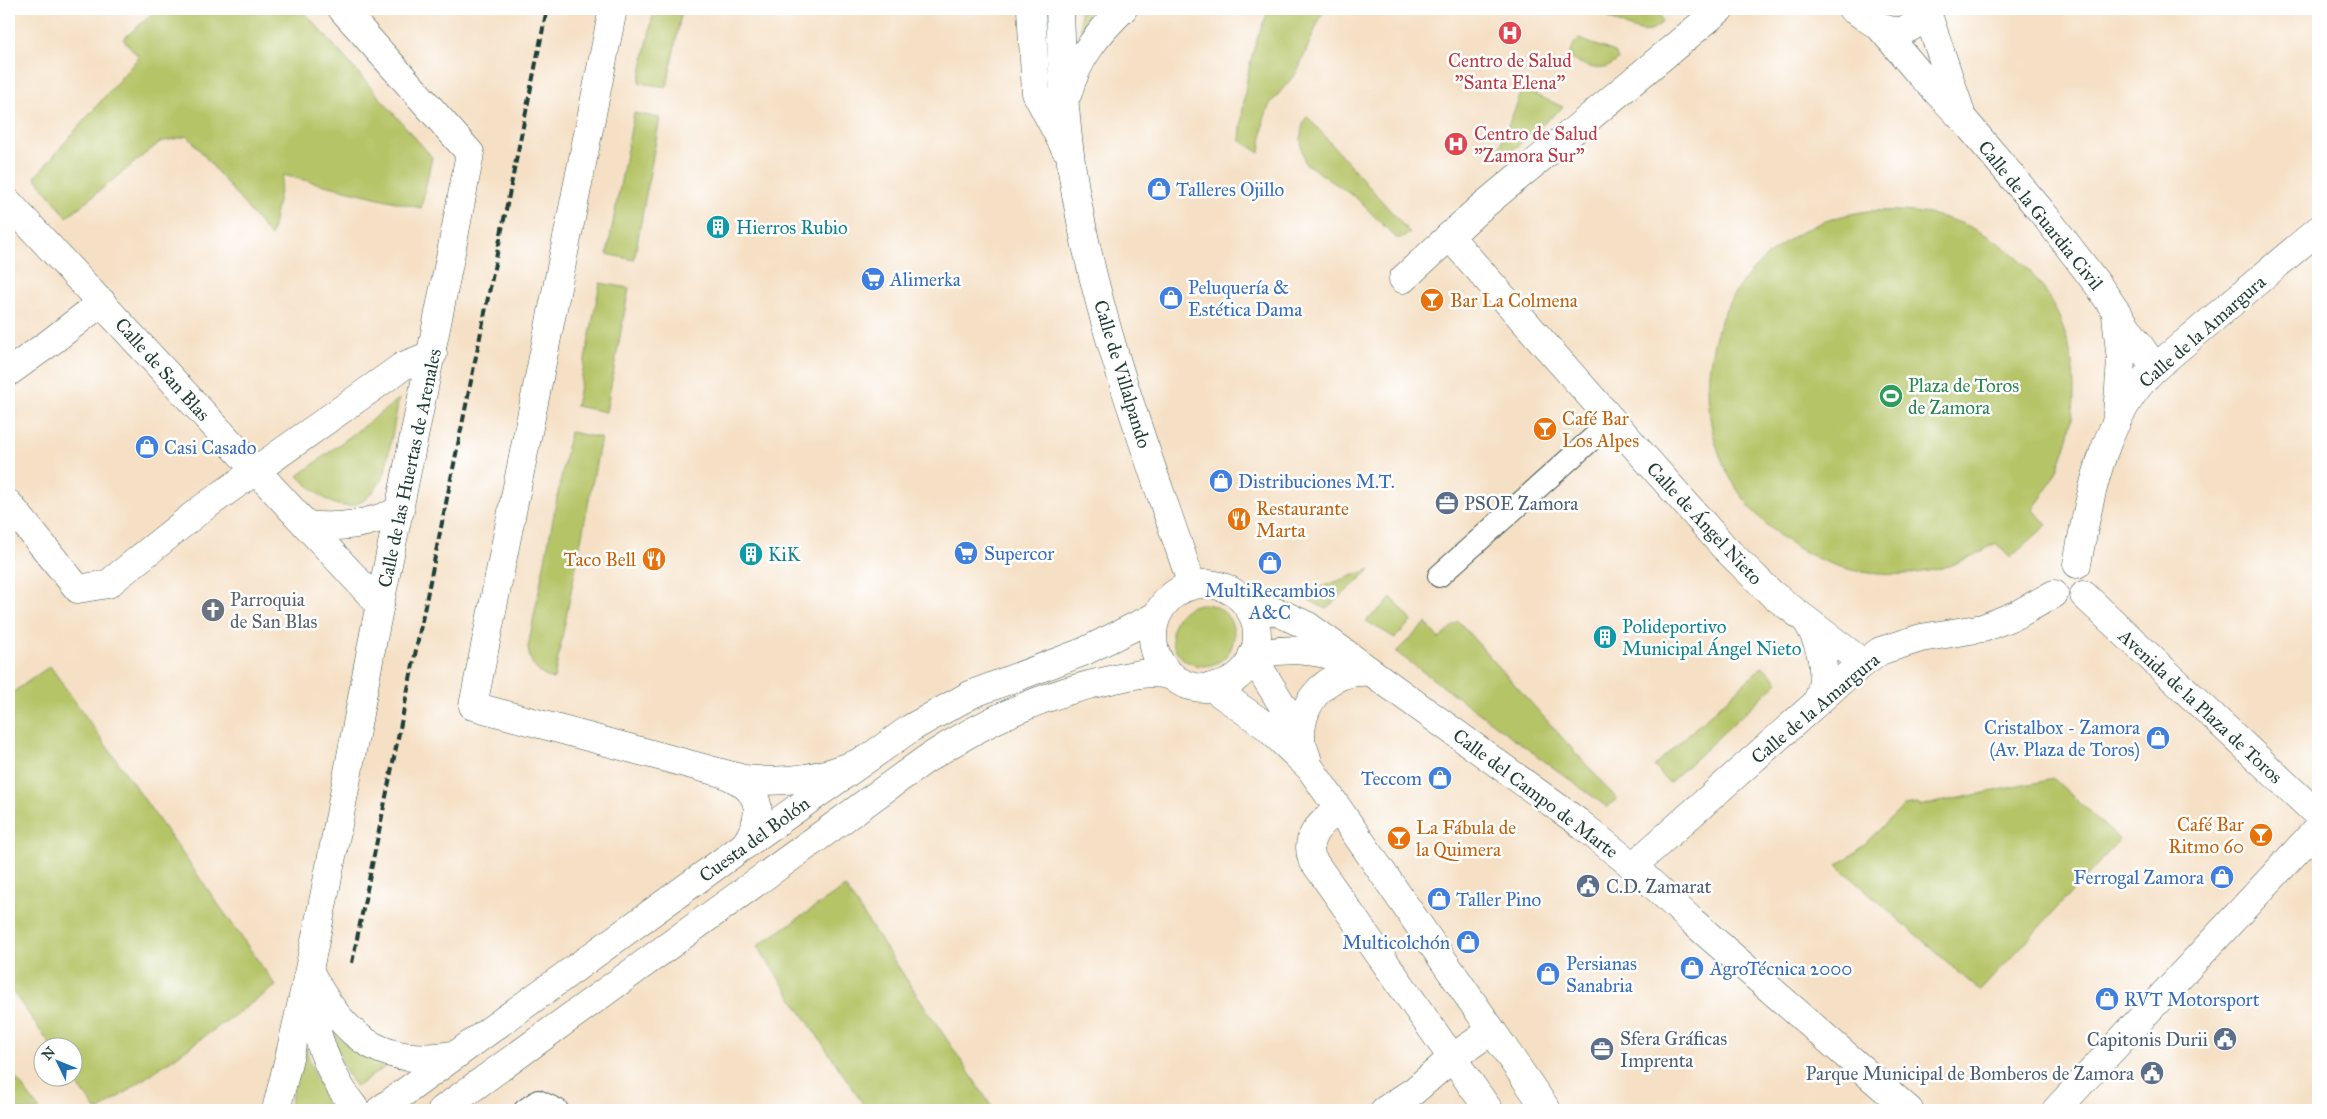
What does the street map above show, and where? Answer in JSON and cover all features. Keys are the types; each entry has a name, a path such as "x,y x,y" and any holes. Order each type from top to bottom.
{"street":[{"name":"Calle de las Huertas de Arenales","path":"276,1110 310,972 380,605 432,354 470,153 342,9"},
{"path":"613,9 473,706 726,775 759,781 792,780 832,773 866,760"},
{"name":"Calle de Villalpando","path":"1031,9 1036,93 1071,158"},
{"name":"Calle de Villalpando","path":"1060,9 1065,104 1080,217 1099,297 1131,410 1192,585"},
{"path":"1065,104 1072,79 1081,60 1102,31 1123,9"},
{"path":"1403,279 1449,236 1720,9"},
{"name":"Calle de la Guardia Civil","path":"1852,9 1889,30 1909,28 1923,17 1925,9"},
{"name":"Calle de la Guardia Civil","path":"1925,9 1942,63 1964,120"},
{"name":"Calle de la Guardia Civil","path":"1879,26 1914,68 1964,120 2042,212 2155,368"},
{"name":"Calle de San Blas","path":"9,203 380,605"},
{"name":"Calle de la Amargura","path":"2077,564 2094,488 2115,425 2131,396 2155,368 2318,230"},
{"name":"Calle de Ángel Nieto","path":"1449,236 1724,547 1772,594 1863,663"},
{"name":"Calle de San Blas","path":"9,372 52,342 102,302"},
{"path":"2115,311 2121,373 2115,425"},
{"path":"9,504 78,589 108,584 200,510 403,366 432,354"},
{"path":"1439,576 1612,421"},
{"path":"306,525 344,527 372,522 400,511"},
{"path":"2064,563 2077,564 2082,566 2089,577 2089,584 2084,595 2072,602 2065,601 2054,594 2050,582 2053,570 2064,563"},
{"path":"1206,584 1224,587 1244,602 1249,608 1257,630 1252,656 1243,670 1230,681 1211,687 1189,685 1172,676 1158,656 1153,643 1156,616 1168,599 1179,590 1192,585 1206,584"},
{"name":"Calle de la Amargura","path":"1633,866 1816,703 1880,651 1921,638 1983,628 2018,614 2054,594"},
{"name":"Avenida de la Plaza de Toros","path":"2084,595 2318,816"},
{"name":"Calle del Campo de Marte","path":"1244,602 1300,621 1578,822 1633,866 1694,922 1909,1110"},
{"name":"Cuesta del Bolón","path":"380,1110 746,845 926,719 972,694 1091,648 1156,616"},
{"path":"1808,622 1816,640 1824,673 1822,693 1816,703"},
{"name":"Calle de Ángel Nieto","path":"1808,622 1823,628 1874,638 1921,638"},
{"name":"Calle del Campo de Marte","path":"1252,656 1270,652 1304,651 1334,656 1364,668"},
{"path":"1252,656 1301,740 1310,768"},
{"path":"1301,740 1300,723 1306,708 1325,685 1339,676 1364,668"},
{"name":"Cuesta del Bolón","path":"442,1110 925,760 973,730 1014,710 1075,688 1144,674 1162,673 1172,676"},
{"path":"1211,687 1266,726 1310,768 1547,1110"},
{"path":"726,775 750,789 756,800 758,814 756,828 746,845"},
{"path":"1338,809 1313,834 1309,843 1312,859 1490,1110"},
{"path":"2056,1110 2318,828"},
{"name":"Calle de las Huertas de Arenales","path":"310,972 311,999 318,1039 336,1082 356,1110"},
{"path":"310,972 319,990 338,1017 369,1045 400,1055 427,1058 457,1054"},
{"path":"1385,1110 1414,1091 1452,1058 1491,1031"},
{"path":"525,1110 538,1101 557,1110"}],"green space":[{"path":"158,9 302,9 432,157 421,208 283,175 271,237 188,136 160,142 67,217 35,177 139,57 123,39"},
{"path":"654,9 682,9 667,87 639,83"},
{"path":"1080,9 1106,9 1081,36"},
{"path":"1270,9 1324,9 1297,72 1270,104 1264,119 1260,153 1240,140 1248,73 1257,40"},
{"path":"1613,9 1654,9 1660,13 1662,22 1657,28 1650,31 1636,30 1609,18"},
{"path":"1579,39 1615,52 1618,60 1612,65 1596,68 1572,60 1570,53 1575,42"},
{"path":"1523,89 1563,107 1507,155 1498,150"},
{"path":"634,113 660,118 634,260 607,254"},
{"path":"1307,116 1410,233 1402,238 1396,238 1355,197 1305,163 1301,133"},
{"name":"Plaza de Toros de Zamora","path":"1868,211 1913,212 1947,218 1999,243 2031,272 2054,307 2069,346 2074,387 2070,429 2056,471 2033,509 2047,525 2010,558 1996,543 1966,559 1934,570 1885,574 1840,567 1799,549 1763,522 1736,487 1717,446 1708,401 1712,353 1724,313 1737,290 1764,259 1799,233 1825,221"},
{"path":"600,283 629,288 606,412 576,406"},
{"path":"399,399 385,472 372,493 366,498 352,505 343,506 335,504 320,495 298,476"},
{"path":"570,432 601,438 554,679 543,675 535,668 530,658 528,647"},
{"path":"1371,569 1326,609 1299,595"},
{"path":"1392,598 1412,621 1395,638 1366,621"},
{"path":"1203,604 1215,607 1225,613 1231,623 1234,635 1231,647 1225,657 1215,663 1203,666 1191,663 1181,657 1175,647 1172,635 1175,623 1181,613 1191,607"},
{"path":"1458,621 1617,799 1607,807 1396,652 1426,623 1439,639"},
{"path":"50,666 276,986 100,1110 96,1110 79,1086 82,1086 82,1036 44,1036 9,986 9,695"},
{"path":"1763,666 1778,682 1669,783 1654,766"},
{"path":"2054,779 2120,840 1980,991 1837,865 1856,852 1904,806 1918,804 1919,806"},
{"path":"845,887 994,1110 867,1110 757,946"},
{"path":"332,1030 358,1052 389,1064 356,1087 351,1081 338,1053"},
{"path":"303,1039 313,1072 331,1105 324,1110 289,1110"},
{"path":"9,1069 40,1110 9,1110"}],"railway":[{"path":"352,963 547,9"}],"place":[{"name":"Centro de Salud \"Santa Elena\"","path":"1510,33"},
{"name":"Centro de Salud \"Zamora Sur\"","path":"1456,144"},
{"name":"Talleres Ojillo","path":"1159,189"},
{"name":"Hierros Rubio","path":"718,227"},
{"name":"Alimerka","path":"873,279"},
{"name":"Peluquería & Estética Dama","path":"1171,298"},
{"name":"Bar La Colmena","path":"1432,300"},
{"name":"Plaza de Toros de Zamora","path":"1891,396"},
{"name":"Café Bar Los Alpes","path":"1545,429"},
{"name":"Casi Casado","path":"147,447"},
{"name":"Distribuciones M.T.","path":"1221,481"},
{"name":"PSOE Zamora","path":"1447,503"},
{"name":"Restaurante Marta","path":"1239,519"},
{"name":"Supercor","path":"966,553"},
{"name":"KiK","path":"751,554"},
{"name":"Taco Bell","path":"654,559"},
{"name":"MultiRecambios A&C","path":"1270,563"},
{"name":"Parroquia de San Blas","path":"213,610"},
{"name":"Polideportivo Municipal Ángel Nieto","path":"1605,637"},
{"name":"Cristalbox - Zamora (Av. Plaza de Toros)","path":"2158,738"},
{"name":"Teccom","path":"1440,778"},
{"name":"Café Bar Ritmo 60","path":"2261,835"},
{"name":"La Fábula de la Quimera","path":"1399,838"},
{"name":"Ferrogal Zamora","path":"2222,877"},
{"name":"C.D. Zamarat","path":"1588,886"},
{"name":"Taller Pino","path":"1439,899"},
{"name":"Multicolchón","path":"1468,942"},
{"name":"AgroTécnica 2000","path":"1692,968"},
{"name":"Persianas Sanabria","path":"1548,974"},
{"name":"RVT Motorsport","path":"2107,999"},
{"name":"Capitonis Durii","path":"2225,1039"},
{"name":"Sfera Gráficas Imprenta","path":"1602,1049"},
{"name":"Parque Municipal de Bomberos de Zamora","path":"2152,1073"}]}
